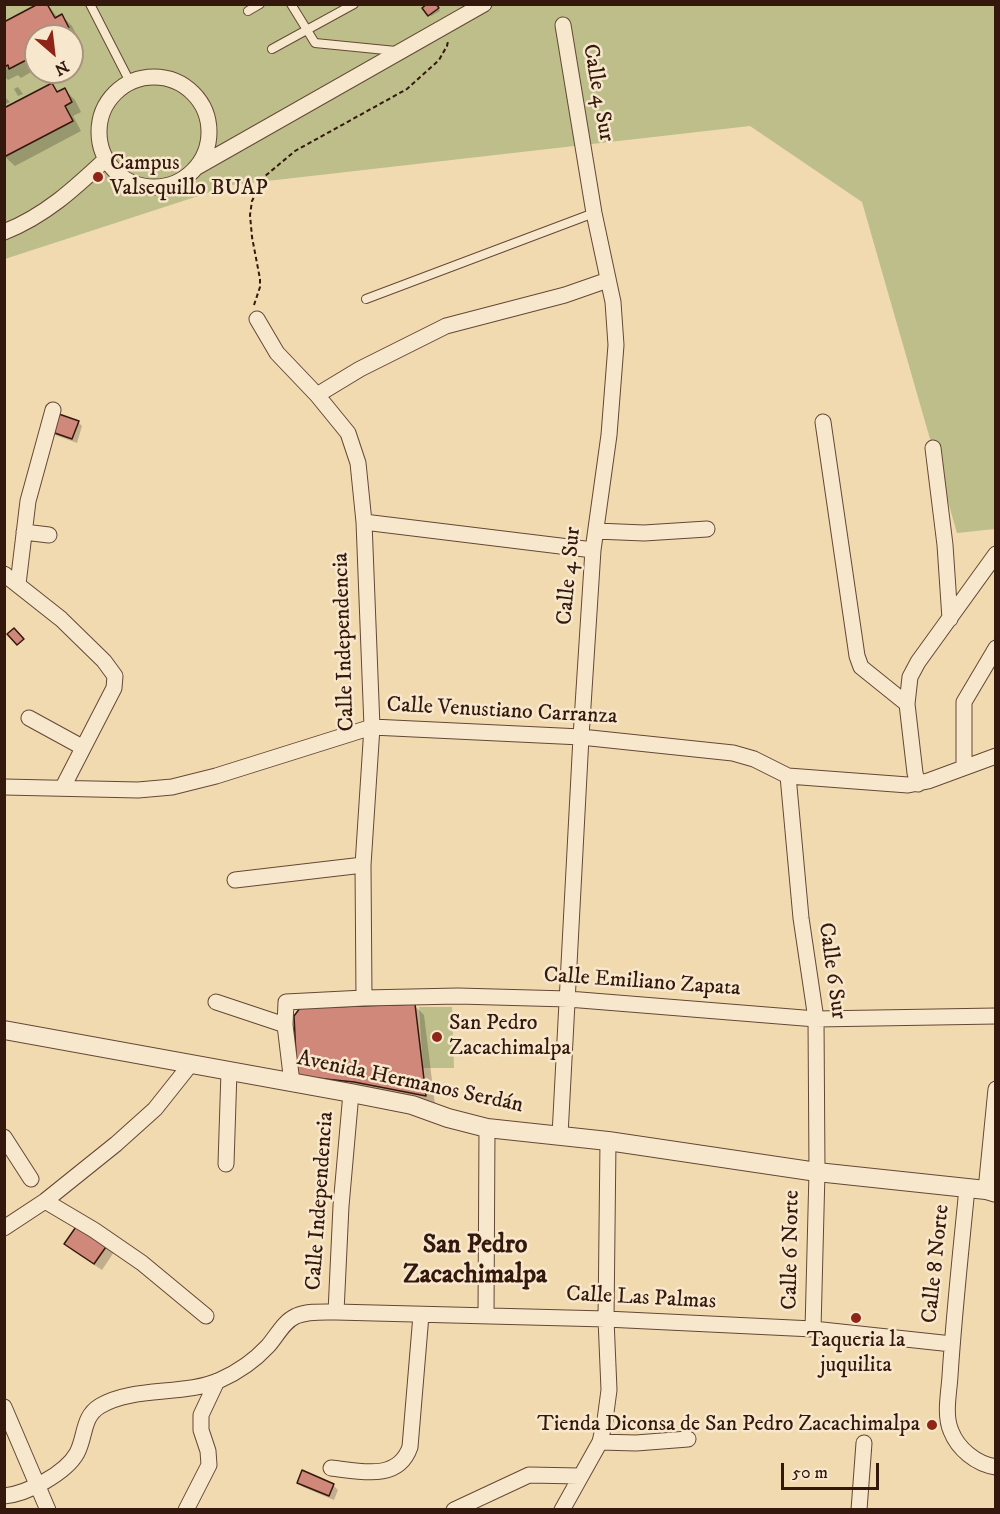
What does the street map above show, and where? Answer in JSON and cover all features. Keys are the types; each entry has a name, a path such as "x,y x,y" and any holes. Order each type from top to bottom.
{"street":[{"path":"196,168 204,157 210,132 206,112 197,96 183,84 165,77 147,77 130,82 115,93 105,107 99,124 100,142 106,159 117,173 132,183 149,187 175,183 196,168 484,4"},
{"name":"Calle 4 Sur","path":"560,1135 593,550 609,435 616,362 615,322 562,25"},
{"path":"4,232 22,225 67,196 106,159"},
{"path":"317,395 360,369 446,326 565,295 608,280"},
{"name":"Calle Independencia","path":"257,319 278,353 348,433 358,463 364,522 372,727 363,865 364,998"},
{"path":"18,584 28,501 53,410"},
{"path":"824,422 857,656 861,667 907,704"},
{"path":"933,448 945,545 950,619"},
{"path":"364,522 593,550"},
{"path":"596,531 628,533 707,529"},
{"path":"24,532 49,535"},
{"path":"918,784 907,704 910,677 996,554"},
{"path":"4,574 61,619 104,661 115,676 114,688 63,787"},
{"path":"964,766 964,702 996,648"},
{"path":"29,718 82,747"},
{"name":"Calle Venustiano Carranza","path":"4,787 138,790 172,787 372,727 581,737 745,755 788,776 918,784 996,756"},
{"name":"Calle 6 Sur","path":"788,776 801,918 816,1019 817,1172"},
{"path":"235,880 363,865"},
{"name":"Calle Emiliano Zapata","path":"285,1025 286,1002 458,996 568,999 816,1019 996,1017"},
{"path":"216,1002 285,1025 292,1083"},
{"name":"Avenida Hermanos Serdán","path":"4,1030 412,1105 448,1118 488,1128 608,1141 817,1172 991,1191"},
{"path":"4,1228 45,1201 116,1144 155,1109 190,1065"},
{"path":"226,1164 229,1071"},
{"path":"991,1191 996,1089"},
{"name":"Calle Independencia","path":"336,1312 341,1206 351,1093"},
{"path":"486,1315 488,1128"},
{"path":"4,1137 31,1179"},
{"path":"562,1509 600,1442 609,1390 606,1319 608,1141"},
{"name":"Calle 6 Norte","path":"813,1329 817,1172"},
{"name":"Calle 8 Norte","path":"967,1188 948,1412 951,1431 957,1442 974,1459 996,1467"},
{"path":"45,1201 94,1230 142,1263 206,1316"},
{"name":"Calle Las Palmas","path":"9,1495 53,1476 72,1460 83,1436 86,1420 101,1406 124,1398 217,1381 243,1367 261,1353 293,1317 305,1313 606,1319 813,1329 952,1344"},
{"path":"331,1468 383,1472 397,1465 408,1454 422,1315"},
{"path":"186,1509 209,1465 208,1451 201,1430 201,1415 217,1381"},
{"path":"4,1407 48,1509"},
{"path":"600,1442 636,1443 688,1439"},
{"path":"859,1509 864,1443"},
{"path":"454,1509 529,1475 579,1476"},
{"path":"4,1509 9,1495"}],"lane":[{"path":"90,4 130,82"},
{"path":"248,11 260,4"},
{"path":"291,4 315,43 401,51"},
{"path":"272,49 354,4"},
{"path":"366,299 594,213"}],"path":[{"path":"257,319 254,309 260,279 250,215 252,201 264,177 295,151 407,89 439,60 447,46 450,23"}],"green space":[{"path":"4,5 995,5 995,529 957,533 862,202 750,126 232,185 5,259"},
{"name":"San Pedro Zacachimalpa","path":"419,1007 452,1007 454,1068 423,1068"}],"building":[{"path":"38,4 47,4 55,18 62,14 67,24 24,24 24,61 9,69 8,65 4,67 4,22"},
{"path":"427,4 436,4 439,8 428,16 422,8"},
{"path":"53,84 57,92 65,88 72,102 65,106 73,121 4,157 4,108"},
{"path":"56,413 79,421 72,439 49,431"},
{"path":"14,628 24,639 17,645 7,634"},
{"path":"415,1004 426,1096 354,1082 297,1076 294,1016 300,1008"},
{"path":"78,1224 108,1244 94,1264 64,1244"},
{"path":"302,1470 334,1484 329,1496 297,1483"}],"place":[{"name":"Campus Valsequillo BUAP","path":"98,177"},
{"name":"San Pedro Zacachimalpa","path":"437,1037"},
{"name":"Taqueria la juquilita","path":"856,1318"},
{"name":"Tienda Diconsa de San Pedro Zacachimalpa","path":"932,1425"}],"district":[{"name":"San Pedro Zacachimalpa","path":"475,1262"}]}
